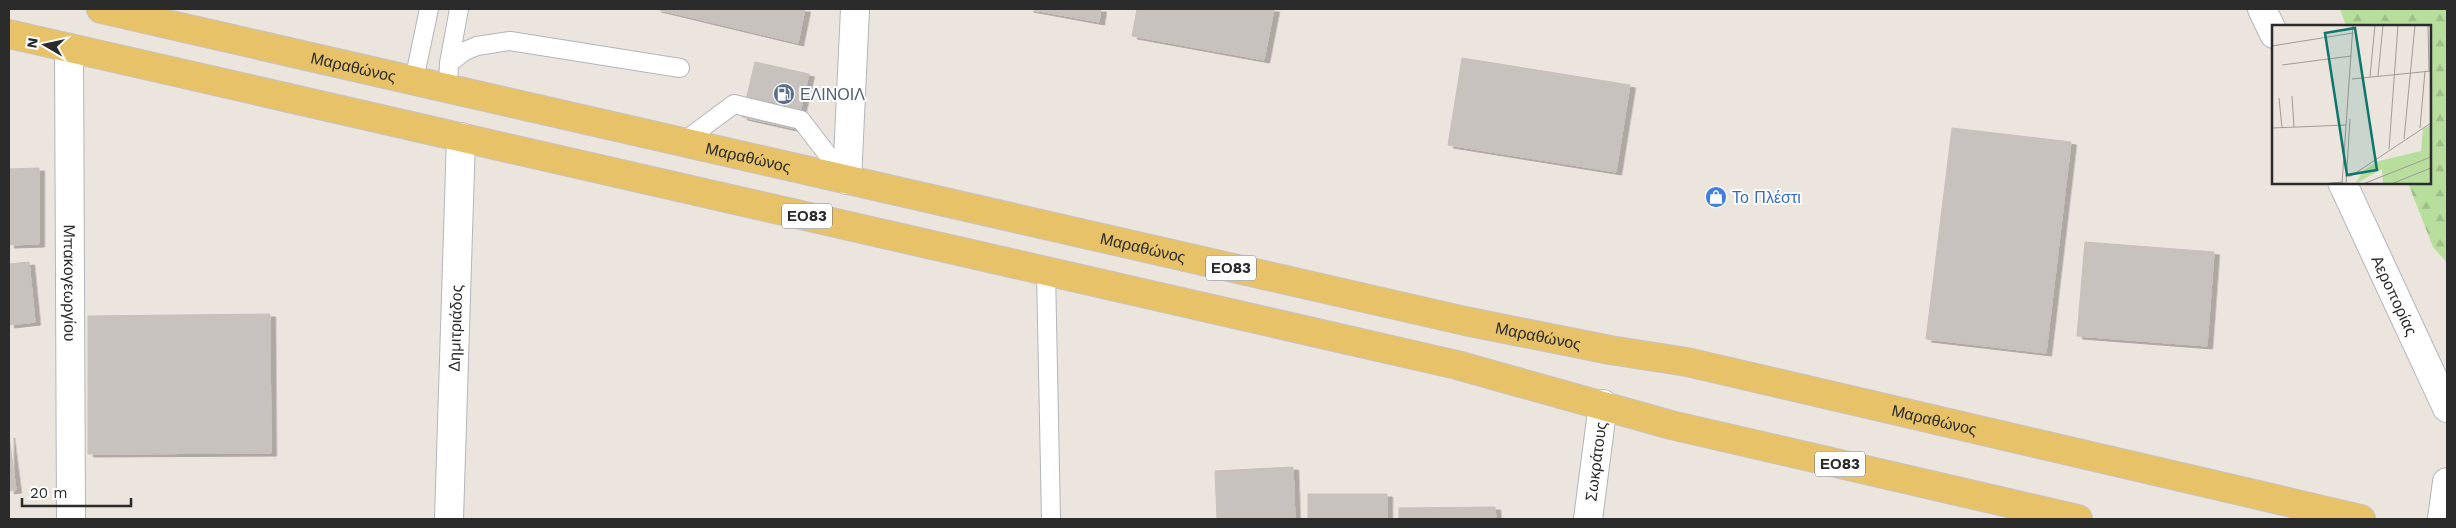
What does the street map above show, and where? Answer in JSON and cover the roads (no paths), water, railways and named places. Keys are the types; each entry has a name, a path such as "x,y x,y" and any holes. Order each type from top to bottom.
{"main road":[{"name":"Μαραθώνος","path":"102,9 414,80 448,76 683,142 847,180 1465,321 1610,350 1687,362 2361,519"},
{"name":"ΕΟ83","path":"9,34 1457,365 1671,424 2078,519"}],"street":[{"path":"847,180 855,9"},
{"path":"2262,9 2272,30"},
{"name":"Μπακογεωργίου","path":"69,48 71,519"},
{"name":"Δημιτριάδος","path":"449,519 461,137"},
{"name":"Αεροπορίας","path":"2343,184 2447,408"},
{"name":"Σωκράτους","path":"1588,519 1603,404"},
{"path":"2442,519 2447,482"}],"lane":[{"path":"414,80 429,9"},
{"path":"448,76 460,9"},
{"path":"448,76 465,51 477,46 510,42 680,68"},
{"path":"683,142 734,104 801,120 847,180"},
{"path":"1046,271 1051,519"}],"place":[{"name":"ΕΛΙΝΟΙΛ","path":"784,94"},
{"name":"Το Πλέστι","path":"1716,197"}]}
